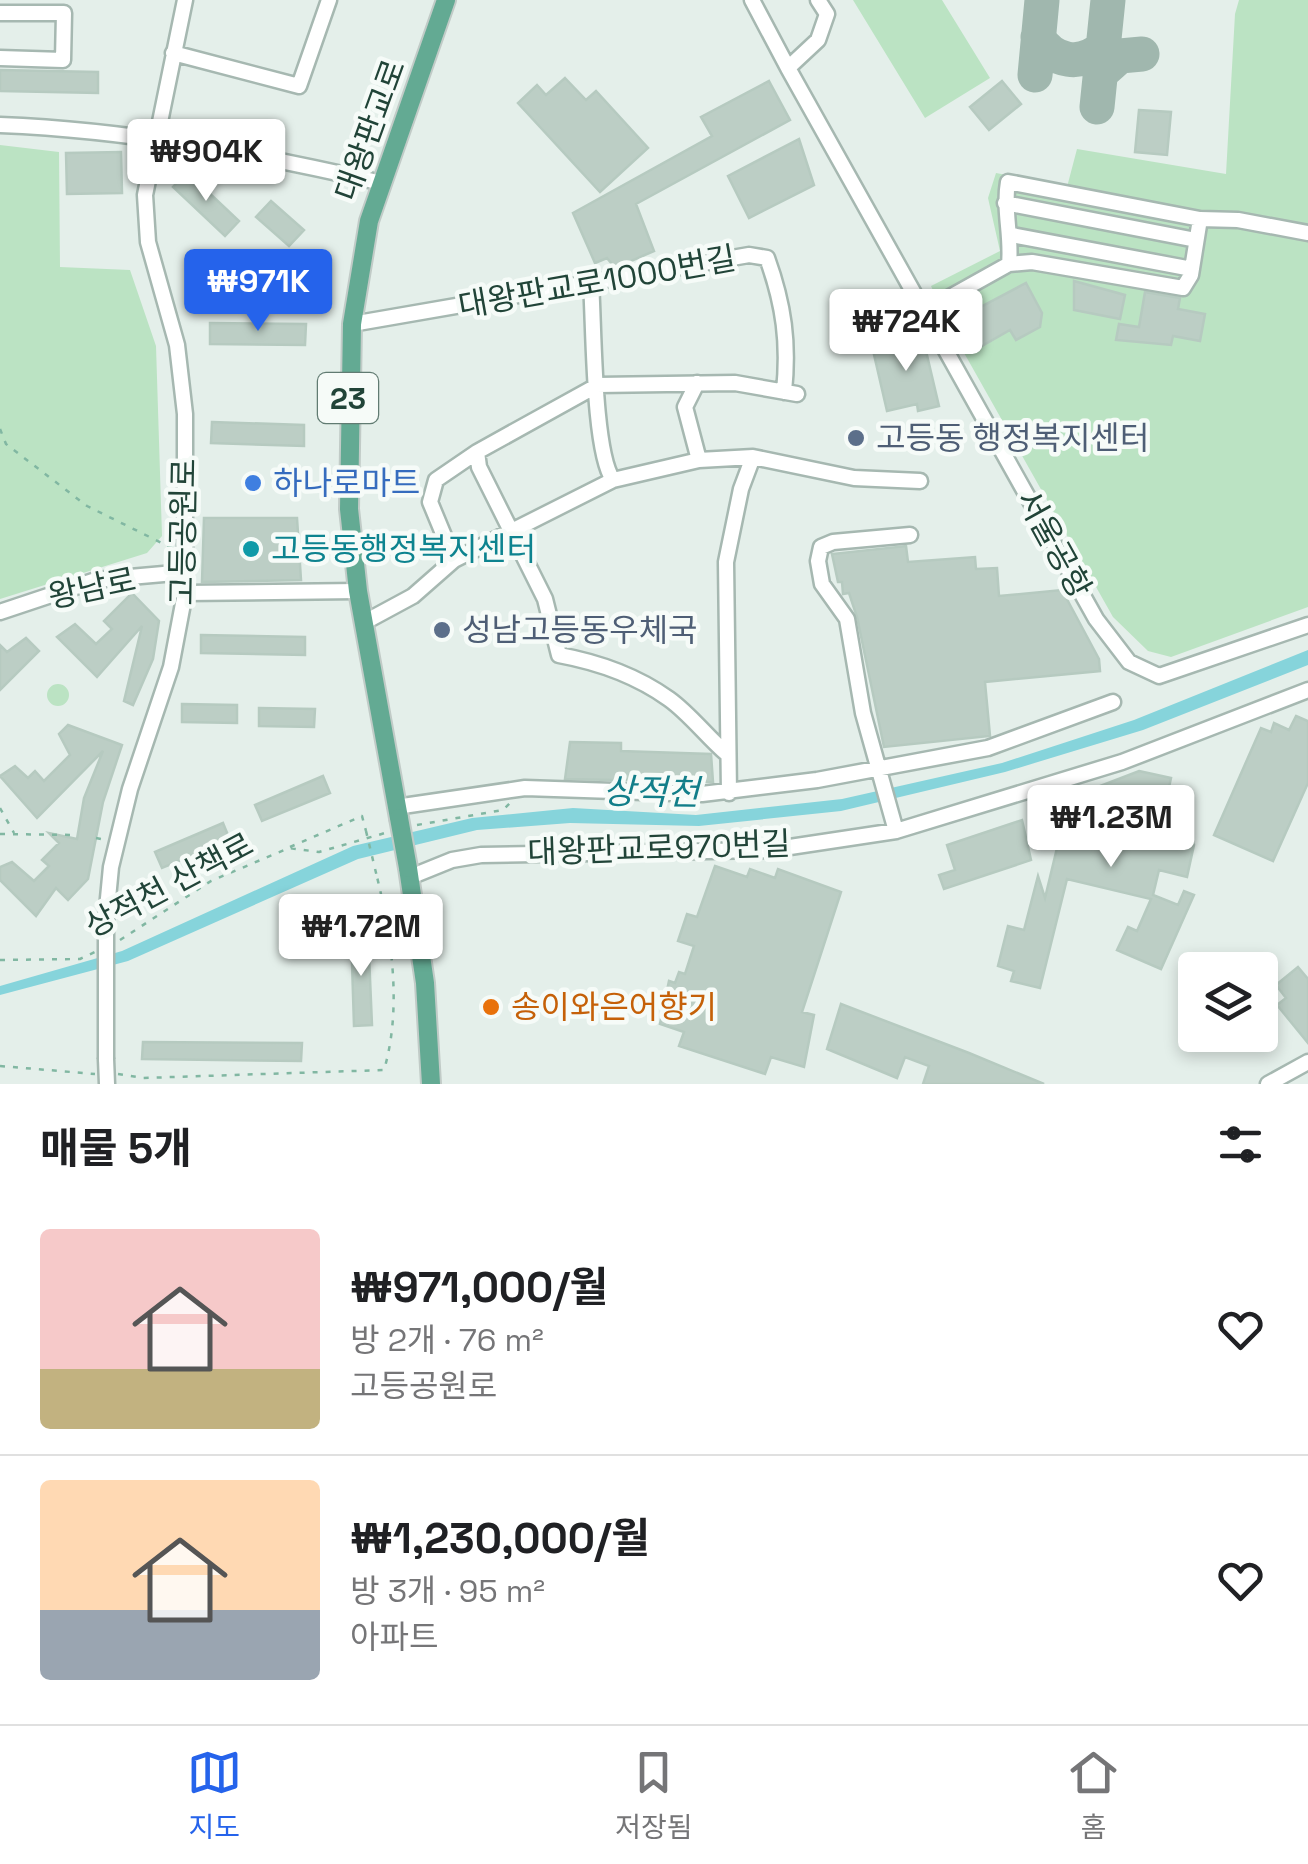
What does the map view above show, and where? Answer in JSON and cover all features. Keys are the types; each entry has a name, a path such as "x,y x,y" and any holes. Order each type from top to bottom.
{"main road":[{"name":"대왕판교로","path":"397,821 358,591 349,509 352,324 369,221 446,0"},
{"name":"23","path":"397,821 425,983 430,1084"}],"street":[{"name":"고등공원로","path":"107,1072 106,920 112,867 130,789 170,666 185,593 185,414 177,345 148,242 146,196 154,139 185,0"},
{"path":"173,53 300,86 328,0"},
{"name":"서울공항","path":"752,0 1096,619 1129,662 1159,676 1308,625"},
{"path":"788,68 818,40 827,14 818,0"},
{"path":"0,13 64,13 63,60 0,58"},
{"path":"0,125 96,129 382,183"},
{"path":"1009,264 1012,234 1004,202 1008,182 1200,220 1238,220 1308,232"},
{"path":"1004,202 1196,240"},
{"path":"923,312 1009,264 1052,264 1183,288 1192,269 1200,220"},
{"path":"1012,234 1192,269"},
{"name":"대왕판교로1000번길","path":"352,324 749,255 766,258 789,345 791,393 697,382"},
{"path":"591,283 601,442 606,470 614,480"},
{"path":"454,560 430,502 436,480 598,385 697,382 685,407 699,460"},
{"path":"478,452 479,467 545,599 559,655 596,662 658,692 727,754"},
{"path":"729,792 726,562 741,489 754,457"},
{"path":"364,623 413,596 454,560 614,480 699,460 754,457 854,478 920,481"},
{"path":"894,827 855,676 847,620 822,584 818,561 821,547 834,542 910,535"},
{"name":"왕남로","path":"0,612 96,580 186,572"},
{"name":"왕남로","path":"185,593 358,591"},
{"name":"대왕판교로970번길","path":"409,873 480,856 770,850 894,827 1122,762 1308,690"},
{"path":"397,821 525,788 729,792 880,774 988,748 1113,702"},
{"path":"1268,1084 1308,1062"}],"path":[{"path":"0,429 6,444 86,506 165,547 185,552"},
{"name":"상적천 산책로","path":"110,944 210,881 289,848 320,852 397,821 503,810 525,788"},
{"path":"0,808 14,834"},
{"path":"0,1066 162,1078 384,1070 392,1044 390,933 362,816 289,848"},
{"path":"0,834 78,835"},
{"name":"상적천 산책로","path":"0,960 80,959 95,952"}],"green space":[{"path":"853,0 942,0 990,78 925,118"},
{"path":"1239,0 1308,0 1308,607 1171,657 1148,651 1113,617 950,328 931,286 1000,251 988,198 996,173 1067,187 1077,149 1226,174"},
{"path":"0,145 59,152 60,267 130,270 156,346 162,536 147,553 0,599"},
{"path":"58,684 66,687 66,703 58,706 50,703 47,695 50,687"}],"water":[{"path":"1308,650 1308,665 1143,730 1005,772 841,811 699,826 570,823 477,830 358,859 128,961 0,995 0,986 122,951 353,846 472,818 573,808 696,815 842,799 1002,763 1134,720"}],"building":[{"path":"0,70 98,72 98,93 0,91"},
{"path":"565,78 586,100 596,91 648,148 600,192 518,103 537,85 546,95"},
{"path":"769,81 790,120 636,204 654,251 615,268 607,258 595,263 573,213 712,136 701,117"},
{"path":"1002,81 1021,104 989,130 970,107"},
{"path":"1139,110 1171,112 1167,155 1135,152"},
{"path":"799,139 814,185 749,218 728,176"},
{"path":"121,152 122,193 67,194 66,153"},
{"path":"187,172 239,221 225,236 173,187"},
{"path":"271,201 304,230 289,246 256,217"},
{"path":"1074,281 1125,295 1120,319 1074,310"},
{"path":"1026,283 1042,313 1040,327 1016,340 1010,330 973,351 956,320"},
{"path":"1145,292 1180,298 1178,309 1205,314 1200,341 1173,336 1171,345 1116,340 1119,324 1139,327"},
{"path":"210,323 306,324 305,345 210,344"},
{"path":"922,334 939,406 918,411 917,404 887,411 872,346"},
{"path":"212,422 304,425 304,446 211,443"},
{"name":"고등동행정복지센터","path":"204,518 297,518 301,580 202,582"},
{"path":"906,546 908,562 975,557 976,569 997,568 999,596 1062,590 1099,659 1100,671 985,682 990,736 884,747 857,617 849,593 843,594 842,582 838,582 832,554"},
{"path":"132,593 159,621 153,659 133,705 124,701 142,626 97,677 57,637 75,624 96,644 112,629 104,621"},
{"path":"201,635 305,637 305,655 201,653"},
{"path":"26,638 39,651 0,690 0,645 7,652"},
{"path":"182,704 237,705 237,723 182,722"},
{"path":"259,708 315,709 314,727 259,726"},
{"path":"1296,716 1308,721 1308,783 1273,861 1214,835 1261,728 1271,732 1274,723 1289,730"},
{"path":"68,725 122,745 103,802 88,879 68,900 56,888 36,916 0,880 0,867 12,862 34,881 49,866 42,860 59,843 49,833 77,839 84,798 103,751 37,818 0,776 15,766 28,778 35,771 44,781 70,755 59,734"},
{"path":"570,742 621,743 621,751 711,754 713,782 565,779"},
{"path":"1139,771 1171,778 1168,792 1194,845 1187,877 1159,870 1153,895 1178,905 1184,891 1194,895 1161,969 1117,950 1128,927 1137,931 1151,899 1067,879 1040,988 1011,981 1014,971 998,966 1008,926 1024,930 1038,876 1045,898 1069,798"},
{"path":"323,776 330,793 262,821 255,805"},
{"path":"1022,820 1031,860 944,889 939,875 955,870 947,845"},
{"path":"223,823 230,840 162,868 155,852"},
{"path":"715,866 747,877 750,869 775,878 778,869 841,892 802,1012 814,1015 804,1067 771,1057 765,1074 679,1046 684,1032 660,1024 669,981 675,983 679,972 685,974 694,946 678,941 687,914 697,917"},
{"path":"351,931 368,931 372,1025 354,1026"},
{"path":"1298,967 1308,979 1308,1043 1278,1006 1286,998 1278,983"},
{"path":"841,1004 1044,1084 923,1084 929,1066 905,1057 897,1078 827,1049"},
{"path":"143,1042 302,1043 301,1061 142,1059"}],"taxiway":[{"path":"1035,75 1042,0"},
{"path":"1097,107 1108,0"},
{"path":"1038,37 1052,52 1068,59 1086,58 1103,47"},
{"path":"1101,73 1120,56 1142,54"}],"place":[{"name":"고등동 행정복지센터","path":"856,438"},
{"name":"하나로마트","path":"253,483"},
{"name":"고등동행정복지센터","path":"251,549"},
{"name":"성남고등동우체국","path":"442,630"},
{"name":"송이와은어향기","path":"491,1007"}],"water label":[{"name":"상적천","path":"651,792"}]}
